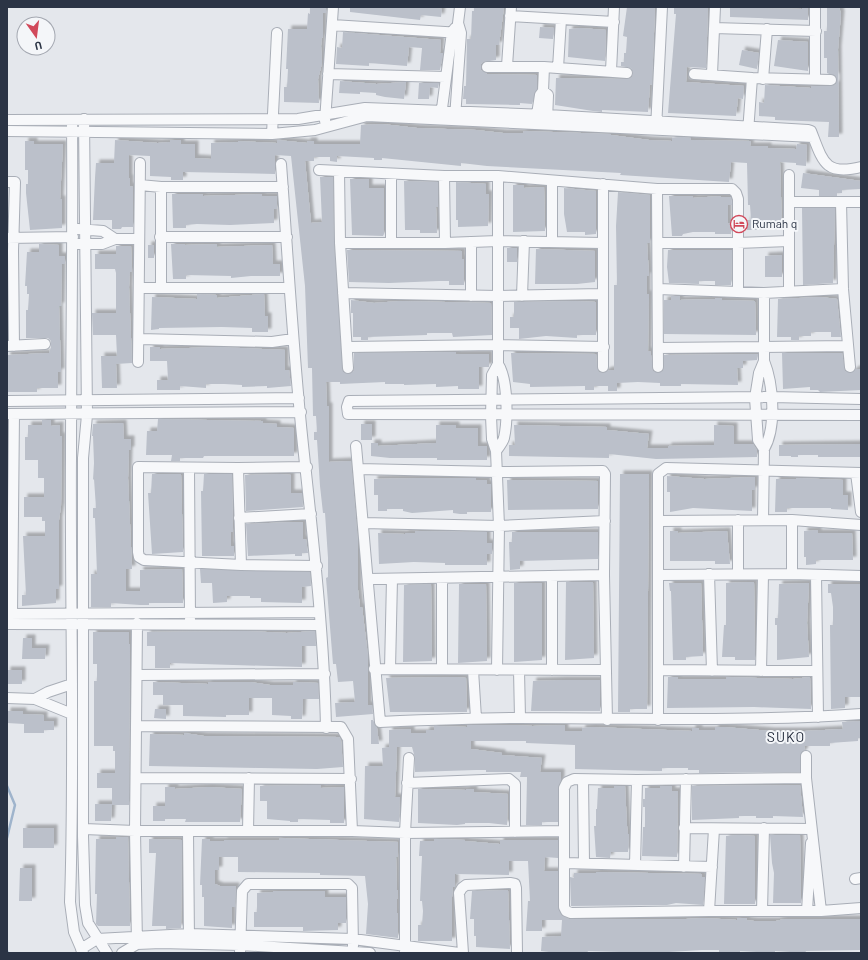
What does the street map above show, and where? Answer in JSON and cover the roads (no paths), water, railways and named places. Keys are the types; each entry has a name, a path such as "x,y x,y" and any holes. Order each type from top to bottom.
{"street":[{"path":"326,127 324,115 333,7"},
{"path":"441,115 446,77 457,29 460,7"},
{"path":"611,71 614,7"},
{"path":"656,126 662,7"},
{"path":"712,74 715,7"},
{"path":"815,7 815,80"},
{"path":"507,66 511,12 561,19 614,22"},
{"path":"558,68 561,19"},
{"path":"332,25 457,29"},
{"path":"714,28 816,30"},
{"path":"455,116 457,29"},
{"path":"763,79 767,29"},
{"path":"272,134 277,33"},
{"path":"487,67 544,67 627,73"},
{"path":"542,119 540,95 543,91 544,67"},
{"path":"328,74 446,77"},
{"path":"694,74 712,74 763,79 831,80"},
{"path":"748,131 752,78"},
{"path":"7,120 298,118 365,108 455,116 542,119 748,131 813,137 825,163 834,170 846,171 861,167"},
{"path":"7,131 272,134 326,127 366,116 441,115"},
{"path":"84,119 87,407 83,458 83,833 86,913 88,923 107,953"},
{"path":"72,120 73,618 70,906 74,932 82,951 97,939 189,939 370,953"},
{"path":"138,362 140,288 140,163"},
{"path":"281,164 293,340 317,566 319,612 325,674 326,728"},
{"path":"319,170 444,176 498,176 657,189 732,189 736,193 738,199 738,292"},
{"path":"339,171 340,243 348,347 348,368"},
{"path":"391,174 391,243"},
{"path":"789,175 789,292"},
{"path":"444,176 445,243"},
{"path":"496,451 504,439 506,407 503,376 498,364 497,345 498,176"},
{"path":"552,181 552,242"},
{"path":"7,182 15,182 10,238 10,346 45,344"},
{"path":"603,184 603,367"},
{"path":"140,185 160,187 283,187"},
{"path":"160,187 161,288"},
{"path":"657,189 658,367"},
{"path":"789,202 861,202"},
{"path":"841,202 843,289 850,366"},
{"path":"73,237 85,229 103,231 115,239"},
{"path":"10,238 73,237 85,244 102,244 115,239 140,239"},
{"path":"160,237 286,237"},
{"path":"340,243 445,243 498,241 602,243"},
{"path":"522,296 524,241"},
{"path":"658,243 737,243 789,241"},
{"path":"471,242 471,296"},
{"path":"140,288 289,288"},
{"path":"658,289 764,293 843,289"},
{"path":"343,293 471,296 602,294"},
{"path":"763,520 764,449 769,440 772,398 769,373 764,361 764,293"},
{"path":"139,339 272,342 293,340"},
{"path":"348,347 497,345 604,347"},
{"path":"658,348 848,346"},
{"path":"764,361 758,373 755,398 758,440 764,449"},
{"path":"497,670 499,526 496,451 492,439 492,375 498,364"},
{"path":"861,399 755,398 492,407 348,414 347,406 349,401 492,407 756,414 861,415"},
{"path":"7,401 72,407 300,405"},
{"path":"300,405 72,407 11,414 10,614 73,618 84,624 137,623 320,625"},
{"path":"356,446 368,579 374,669 380,722 476,718 658,720 818,717 861,714"},
{"path":"307,467 138,467 138,552 139,557 144,560 189,564 317,566"},
{"path":"189,468 190,624"},
{"path":"238,468 241,565"},
{"path":"658,720 658,474 666,468 858,473 861,512"},
{"path":"358,469 497,472 603,471 605,474 604,575 607,720"},
{"path":"240,518 311,514"},
{"path":"738,520 738,574"},
{"path":"659,522 792,520 861,524"},
{"path":"792,520 792,574"},
{"path":"363,523 499,526 605,521"},
{"path":"710,574 712,671"},
{"path":"659,575 792,574 861,576"},
{"path":"368,579 604,575"},
{"path":"761,672 764,575"},
{"path":"816,575 818,717"},
{"path":"552,576 552,670"},
{"path":"442,578 442,669"},
{"path":"390,668 392,579"},
{"path":"7,624 73,618 84,613 319,612"},
{"path":"122,953 137,940 137,623"},
{"path":"374,669 606,670"},
{"path":"473,670 476,718"},
{"path":"519,670 520,718"},
{"path":"658,670 761,672 817,671"},
{"path":"138,675 325,674"},
{"path":"35,699 48,692 72,684"},
{"path":"7,698 35,699 72,714"},
{"path":"137,726 342,728 348,739 351,779 352,831"},
{"path":"806,756 806,778 812,833 816,851 821,911"},
{"path":"405,949 405,834 409,758"},
{"path":"137,778 351,779"},
{"path":"248,831 249,778"},
{"path":"806,778 637,780 574,779 567,782 564,788 564,907 566,911 571,913 709,910 821,911 861,908"},
{"path":"407,783 509,779 515,784 515,832"},
{"path":"684,867 686,779"},
{"path":"583,780 584,863"},
{"path":"635,865 637,780"},
{"path":"70,814 84,815"},
{"path":"684,828 764,828 812,833"},
{"path":"762,911 764,828"},
{"path":"709,910 714,829"},
{"path":"70,836 83,833 136,831 352,831 405,834 564,831"},
{"path":"188,831 189,939"},
{"path":"807,911 809,851 812,833"},
{"path":"565,863 712,867"},
{"path":"463,953 459,893 462,888 466,885 510,882 515,884 516,888 517,953"},
{"path":"240,944 242,891 248,884 348,884 352,888 353,952"},
{"path":"240,944 353,939 405,949 459,953"}],"waterway":[{"path":"7,786 15,805 7,838"}],"place":[{"name":"Rumah q","path":"739,224"}],"district":[{"name":"SUKO","path":"786,737"}]}
